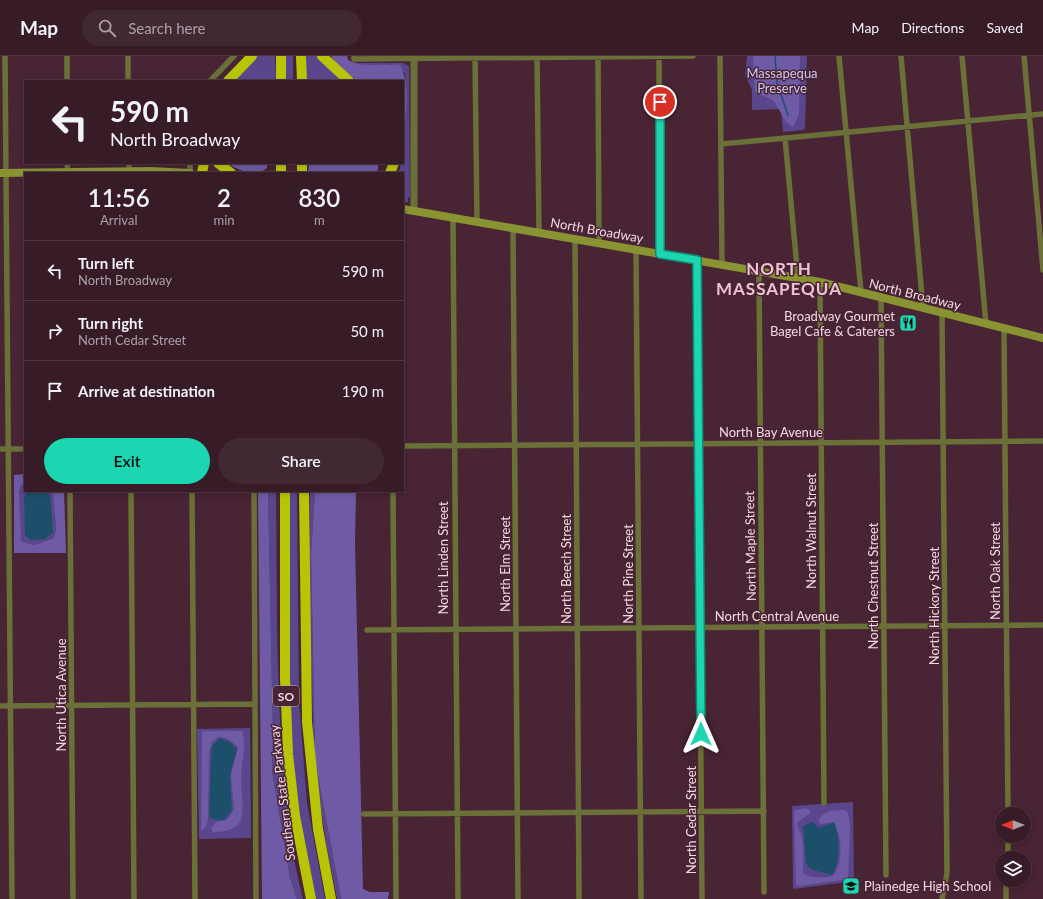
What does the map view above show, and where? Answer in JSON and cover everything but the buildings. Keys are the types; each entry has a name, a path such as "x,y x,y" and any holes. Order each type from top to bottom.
{"highway":[{"path":"229,80 252,56"},
{"path":"281,56 281,80"},
{"path":"301,56 302,80"},
{"path":"322,56 347,80"},
{"path":"219,164 229,172"},
{"name":"Southern State Parkway","path":"285,492 285,678 288,754 296,816 311,899"},
{"name":"SO","path":"304,492 307,722 316,814 331,899"}],"main road":[{"path":"68,172 129,169 175,172"},
{"path":"3,173 24,173"},
{"name":"North Broadway","path":"404,209 820,282 1043,338"}],"street":[{"path":"6,56 3,173 8,449 12,899"},
{"path":"67,56 67,80"},
{"path":"128,56 128,80"},
{"path":"211,80 234,56"},
{"path":"659,56 660,254"},
{"path":"354,58 693,56"},
{"path":"720,56 722,264"},
{"path":"839,56 861,292"},
{"path":"901,56 923,308"},
{"path":"962,56 986,324"},
{"path":"1024,56 1043,270"},
{"path":"414,57 414,211"},
{"path":"475,57 477,222"},
{"path":"537,57 539,232"},
{"path":"598,57 599,243"},
{"path":"721,144 1043,114"},
{"path":"785,138 798,278"},
{"name":"North Linden Street","path":"453,218 458,899"},
{"name":"North Elm Street","path":"513,228 518,899"},
{"name":"North Beech Street","path":"575,239 580,899"},
{"name":"North Pine Street","path":"636,249 641,899"},
{"name":"North Cedar Street","path":"697,260 702,899"},
{"name":"North Maple Street","path":"759,271 764,892"},
{"name":"North Walnut Street","path":"820,282 824,803"},
{"name":"North Chestnut Street","path":"881,298 886,875"},
{"name":"North Hickory Street","path":"942,313 947,873 942,899"},
{"name":"North Oak Street","path":"1004,328 1008,807"},
{"name":"North Bay Avenue","path":"404,446 1043,441"},
{"path":"0,449 24,448"},
{"name":"North Utica Avenue","path":"70,492 73,899"},
{"path":"131,492 134,899"},
{"path":"192,492 195,899"},
{"path":"254,492 256,899"},
{"path":"393,492 396,899"},
{"name":"North Central Avenue","path":"367,630 1043,625"},
{"path":"0,706 255,704"},
{"path":"364,814 764,811"},
{"path":"1006,887 1006,899"}],"green space":[{"path":"254,56 275,56 276,80 231,80"},
{"path":"285,56 293,56 293,80 285,80"},
{"path":"306,56 318,56 343,80 306,80"},
{"path":"331,56 347,56 348,60 361,64 400,65 405,79 407,96 404,128 404,80 356,80 335,63"},
{"name":"Massapequa Preserve","path":"747,56 807,56 805,130 803,128 803,130 783,132 781,109 752,110 752,90 745,75"},
{"name":"Massapequa Preserve","path":"753,56 800,56 799,114 793,127 786,122 774,101 755,92"},
{"path":"355,63 403,63 409,66 410,197 408,198 408,202 404,202 404,172 399,172 401,164 404,164 406,96 405,73 391,64 371,67"},
{"path":"229,164 267,164 267,168 261,172 246,172"},
{"path":"309,164 378,164 376,172 308,172"},
{"path":"24,474 24,484 21,486 19,492 21,541 34,545 54,538 56,529 53,492 64,492 66,553 14,553 14,475"},
{"path":"24,484 24,492 54,492 56,529 54,538 34,545 21,541 19,492 21,486"},
{"path":"258,492 268,492 273,737 272,771 290,878 297,899 262,899"},
{"path":"268,492 276,492 278,676 284,778 294,859 303,899 297,899 290,878 272,771 273,737"},
{"path":"288,492 297,492 299,701 307,803 325,899 315,899 305,850 292,750 288,674"},
{"path":"310,492 315,492 311,553 315,760 341,899 337,899 326,843 314,760 309,595"},
{"path":"315,492 356,492 355,544 363,889 370,892 389,892 388,899 341,899 315,760 311,553"},
{"path":"250,728 251,838 199,839 197,729"},
{"path":"202,731 242,731 244,749 241,774 243,802 241,819 234,828 220,832 213,832 211,829 216,822 227,820 234,809 231,775 238,747 229,740 221,737 218,737 212,742 209,753 208,820 206,827 201,831"},
{"path":"853,802 854,881 793,889 792,806"},
{"path":"805,808 810,810 810,813 798,822 797,826 803,843 803,873 818,878 833,876 837,870 841,849 837,829 834,822 821,824 818,821 825,813 845,810 848,813 850,825 848,879 798,886 796,885 794,811"}],"water":[{"path":"27,492 48,492 51,500 53,533 45,539 30,540 25,535 24,498"},
{"path":"220,738 230,742 237,749 230,775 232,810 224,820 216,820 209,817 211,758 212,746"},
{"path":"812,822 819,828 834,822 839,849 837,863 832,875 813,870 806,864 803,826"}],"waterway":[{"path":"775,56 777,83 788,115"}],"place":[{"name":"Broadway Gourmet Bagel Cafe & Caterers","path":"908,323"},
{"name":"Plainedge High School","path":"851,886"}],"district":[{"name":"NORTH MASSAPEQUA","path":"779,278"}],"route":[{"path":"660,102 660,254 697,260 701,734"}]}
